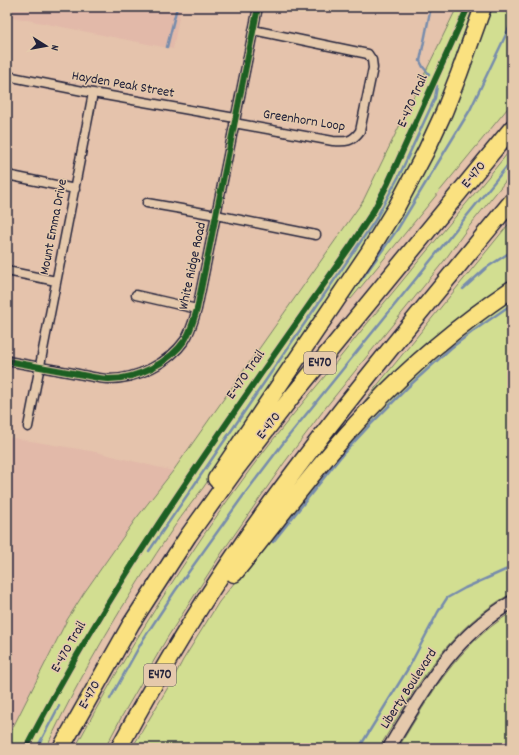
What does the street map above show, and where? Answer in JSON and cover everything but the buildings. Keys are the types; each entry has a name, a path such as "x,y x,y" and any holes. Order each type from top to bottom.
{"highway":[{"path":"141,609 145,584 170,544 369,252 397,206 442,118 483,7"},
{"name":"E-470","path":"61,748 108,663 141,609 210,505 266,430 512,128"},
{"name":"E470","path":"119,748 166,665 203,604 265,512 324,431 405,330 512,201"},
{"path":"203,604 228,581 312,476 380,398 446,338 512,289"}],"street":[{"name":"White Ridge Road","path":"7,361 108,379 121,379 150,369 164,361 174,353 185,340 197,309 258,7"},
{"name":"Greenhorn Loop","path":"235,121 334,141 349,141 355,138 360,131 372,75 372,60 368,54 253,30"},
{"name":"Hayden Peak Street","path":"7,76 235,121"},
{"name":"Mount Emma Drive","path":"28,427 93,93"},
{"path":"7,175 75,189"},
{"path":"147,203 316,235"},
{"path":"7,271 56,281"},
{"path":"136,295 197,309"},
{"name":"Liberty Boulevard","path":"389,748 430,681 450,654 483,622 512,602"}],"shaded area":[{"path":"7,7 181,7 173,49 7,16"},
{"path":"7,437 96,452 173,471 135,520 67,620 7,739"}],"green space":[{"path":"457,7 473,7 446,85 419,152 367,245 203,488 184,512 139,581 74,691 46,748 7,748 7,739 67,620 84,593 135,520 173,471 363,201"},
{"path":"490,7 512,7 512,103 351,299 345,296"},
{"path":"512,148 512,173 467,229 444,261 326,407 284,463 221,554 167,638 105,748 75,748 115,675 158,604 252,467 371,319"},
{"path":"512,220 512,283 350,423 349,420"},
{"path":"512,296 512,593 489,608 469,624 451,642 420,681 379,748 132,748 183,660 219,602 347,442 418,370"},
{"path":"512,612 512,748 398,748 434,690 460,656 492,626"}],"waterway":[{"path":"167,47 177,7"},
{"path":"429,74 420,61 431,7"},
{"path":"361,280 397,230 470,110 512,22"},
{"path":"149,551 374,222 399,176 435,98 437,86"},
{"path":"110,699 144,638 175,591 243,496 287,438 512,160"},
{"path":"463,289 486,268 512,251"},
{"path":"273,542 342,455 408,387 451,348 512,304"},
{"path":"359,748 409,667 447,598 465,588 512,567"},
{"path":"37,748 59,706"}],"cycle path":[{"path":"7,361 100,378 120,378 141,373 152,368 170,356 185,340 191,329 197,309 258,7"},
{"name":"E-470 Trail","path":"26,748 62,682 140,553 223,428 352,244 374,210 388,183 468,7"}]}
